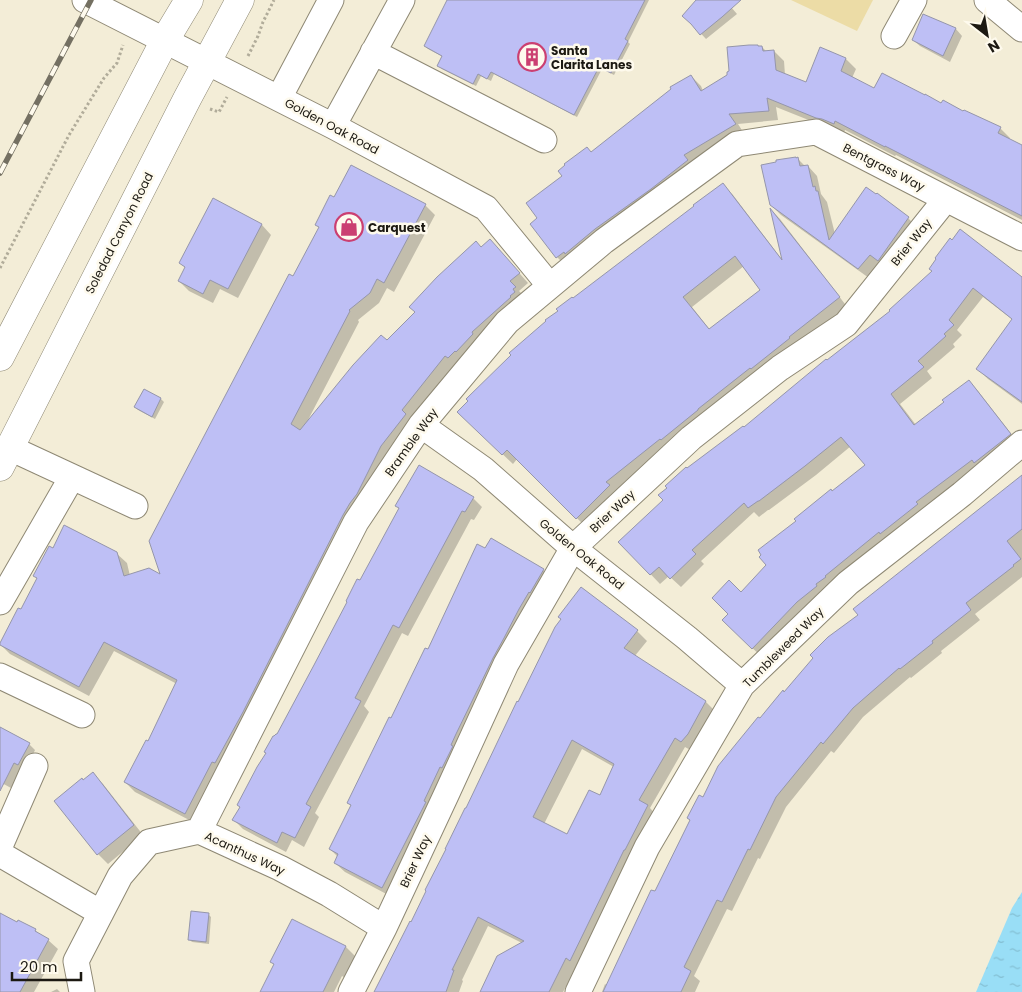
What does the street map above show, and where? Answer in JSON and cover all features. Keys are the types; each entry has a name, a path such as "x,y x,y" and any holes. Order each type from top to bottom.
{"main road":[{"path":"0,357 165,40 189,0"},
{"name":"Soledad Canyon Road","path":"5,458 207,61 240,0"}],"street":[{"name":"Golden Oak Road","path":"86,0 333,126 486,208 550,286"},
{"path":"279,98 332,0"},
{"path":"333,126 402,0"},
{"path":"894,36 914,0"},
{"path":"987,0 1022,29"},
{"path":"373,52 544,140"},
{"name":"Bentgrass Way","path":"737,144 816,132 1022,238"},
{"name":"Bramble Way","path":"199,831 356,522 421,425 507,322 604,241 737,144"},
{"name":"Brier Way","path":"351,992 384,928 506,664 572,548 690,438 780,368 846,324 946,199"},
{"name":"Golden Oak Road","path":"421,425 483,469 572,548 687,638 742,686"},
{"name":"Tumbleweed Way","path":"578,992 647,847 742,686 848,583 962,494 1022,443"},
{"path":"5,458 72,477 135,506"},
{"path":"0,602 72,477"},
{"path":"0,676 82,715"},
{"path":"0,846 35,766"},
{"name":"Acanthus Way","path":"82,992 76,961 120,876 149,842 199,831 280,868 329,894 384,928"},
{"path":"0,854 101,913"}],"path":[{"path":"258,36 262,22 274,0"},
{"path":"0,268 69,135 104,78 117,63"}],"shaded area":[{"path":"791,0 873,0 857,31"}],"water":[{"path":"1022,892 1022,992 976,992 1012,908"}],"building":[{"name":"Santa Clarita Lanes","path":"447,0 645,0 625,39 628,41 611,73 599,67 574,115 491,72 487,79 478,74 473,84 437,66 442,56 424,46"},
{"path":"696,0 741,0 700,35 682,16"},
{"path":"923,14 956,28 943,56 912,40"},
{"path":"762,46 763,51 774,50 776,70 806,82 820,47 846,58 841,71 874,88 882,73 941,103 943,100 963,111 1001,127 998,133 1022,145 1022,216 835,121 834,124 816,118 767,98 769,111 729,114 736,124 684,155 688,160 595,229 565,254 564,252 556,258 530,224 537,218 526,203 562,176 558,171 564,164 587,147 591,152 671,89 670,87 691,75 701,91 727,75 729,71 727,47"},
{"path":"798,157 800,166 808,165 813,187 815,186 816,191 818,191 829,240 866,187 909,217 878,261 870,255 858,269 770,205 761,165 776,162 776,160"},
{"path":"351,165 426,204 384,283 377,279 370,293 349,310 291,424 300,430 353,365 381,335 387,340 415,312 409,307 437,277 476,241 481,247 490,239 520,273 510,281 516,287 513,289 515,292 511,297 472,332 473,334 456,352 448,358 445,356 402,410 406,414 381,446 357,494 343,515 243,712 215,763 212,762 185,814 124,782 146,740 148,741 177,680 104,642 79,687 0,645 0,643 18,608 21,609 37,578 33,576 49,546 53,548 64,525 117,552 124,576 149,568 160,574 149,541 289,274 293,276 319,227 315,225 330,195 334,197"},
{"path":"723,183 782,260 770,208 840,297 606,482 610,485 576,519 507,450 502,455 457,412 468,401 466,399 511,355 509,353 545,320 558,311 556,309 573,298","holes":["735,256 760,290 709,329 683,297"]},
{"path":"213,198 262,224 228,289 210,280 203,294 178,281 185,267 179,263"},
{"path":"960,229 1022,277 1022,402 976,369 1012,319 973,288 949,320 954,325 944,334 946,336 918,361 924,367 891,394 914,425 944,402 942,400 969,380 1011,434 974,463 972,460 916,502 918,504 880,534 879,532 825,576 752,649 722,620 728,614 712,598 729,580 741,592 766,565 759,557 761,555 758,550 796,521 794,519 831,489 832,491 865,465 841,437 759,501 748,508 744,503 692,550 696,554 670,579 659,567 650,575 618,542 663,500 658,495 686,467 744,427 826,359 890,311 932,271 929,269 935,258 950,238 952,240"},
{"path":"144,389 161,398 152,417 134,407"},
{"path":"419,465 474,497 465,512 462,511 399,628 393,625 355,698 361,701 306,804 311,807 295,838 282,832 277,843 232,820 240,807 237,805 266,753 264,752 273,736 277,734 314,665 357,579 360,580 399,508 395,506"},
{"path":"1022,475 1022,529 1007,541 1021,559 966,603 971,610 853,708 823,744 821,742 776,797 722,902 717,900 684,967 691,971 681,992 603,992 651,890 655,891 690,820 687,818 699,795 703,797 718,766 758,717 760,718 813,658 810,655 828,637 858,615 853,609"},
{"path":"491,538 544,569 519,609 493,658 451,745 453,746 442,768 440,767 424,801 426,802 382,888 334,863 338,854 329,849 351,805 347,803 425,648 428,649 477,544 485,548"},
{"path":"581,587 638,630 624,648 706,701 688,734 681,742 675,738 639,800 648,805 570,961 566,958 549,992 480,992 497,956 524,941 478,917 452,970 454,970 446,992 374,992 411,922 517,701 555,627 561,619 558,617","holes":["572,740 614,764 600,795 589,790 567,834 533,817"]},
{"path":"0,727 30,743 18,765 14,763 0,791"},
{"path":"93,772 134,825 97,855 54,801 82,778 83,780"},
{"path":"191,911 209,913 206,942 188,940"},
{"path":"0,913 36,929 35,931 49,939 20,992 0,992"},
{"path":"292,919 346,946 323,992 260,992 274,964 270,962"}],"railway":[{"path":"0,173 91,0"}],"place":[{"name":"Santa Clarita Lanes","path":"532,57"},
{"name":"Carquest","path":"349,227"}]}
